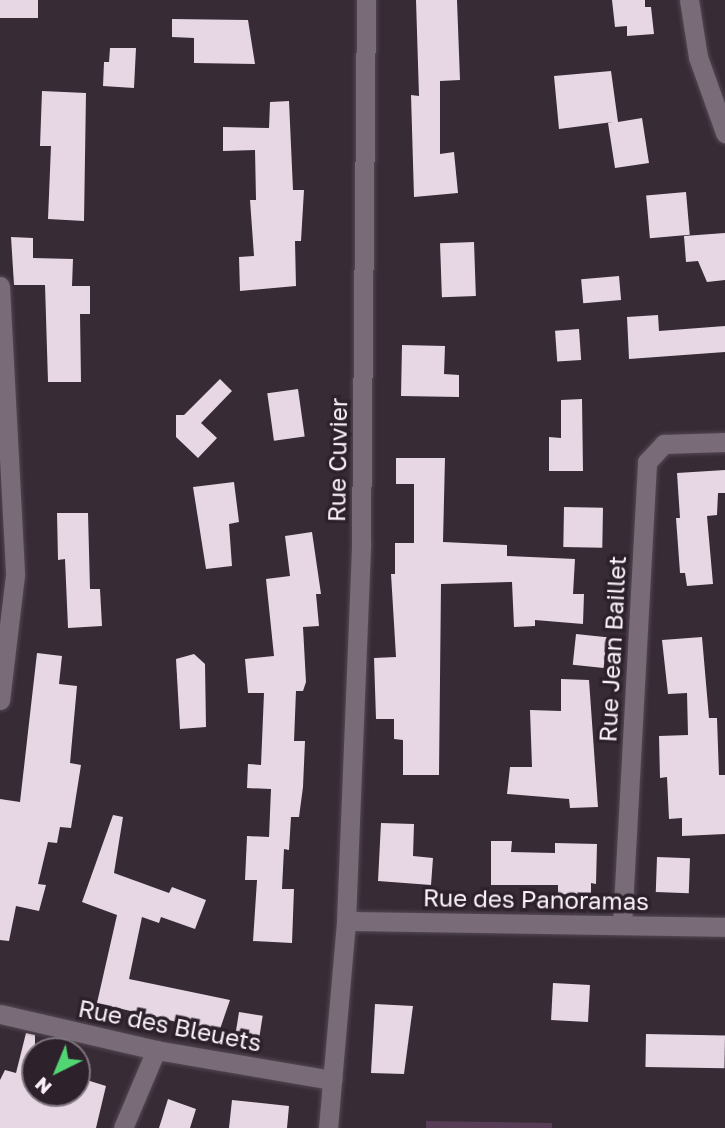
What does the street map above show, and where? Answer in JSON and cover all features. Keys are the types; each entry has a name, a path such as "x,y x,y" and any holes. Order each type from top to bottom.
{"street":[{"name":"Rue Cuvier","path":"328,1128 346,921 361,541 366,0"},
{"path":"689,0 698,57 725,133"},
{"path":"0,286 15,575 0,700"},
{"name":"Rue Jean Baillet","path":"622,925 647,462 664,444 725,442"},
{"name":"Rue des Panoramas","path":"346,921 725,927"},
{"name":"Rue des Bleuets","path":"0,1014 156,1050 332,1080"},
{"path":"123,1128 156,1050"}],"shaded area":[{"path":"426,1121 552,1123 552,1128 426,1128"}],"building":[{"path":"0,0 38,0 38,18 0,18"},
{"path":"416,0 457,0 460,80 440,81 440,154 454,152 458,193 414,197 411,95 419,96"},
{"path":"612,0 645,0 645,7 651,7 654,34 627,36 627,26 615,27"},
{"path":"172,19 248,20 255,64 194,63 194,38 172,37"},
{"path":"110,48 136,48 134,88 103,86 104,62 109,62"},
{"path":"611,71 618,122 642,118 649,163 615,168 608,123 613,122 559,129 554,76"},
{"path":"42,91 86,93 84,221 48,219 51,146 40,146"},
{"path":"289,101 293,190 304,190 301,241 295,241 296,286 240,291 239,257 254,256 250,200 256,200 255,150 223,151 223,127 269,128 270,102"},
{"path":"686,192 690,235 650,238 646,195"},
{"path":"725,233 725,280 707,282 698,261 686,262 684,236"},
{"path":"11,237 33,238 33,258 73,259 72,286 90,286 90,314 80,314 81,382 48,382 45,285 14,285"},
{"path":"474,242 476,296 442,297 440,243"},
{"path":"619,276 621,300 583,303 581,279"},
{"path":"658,315 659,331 725,326 725,352 629,359 627,317"},
{"path":"579,329 581,360 557,362 555,331"},
{"path":"402,345 445,346 444,374 459,375 459,397 401,396"},
{"path":"220,379 232,391 201,423 217,438 198,458 176,437 176,415 184,415"},
{"path":"298,389 305,437 274,441 267,393"},
{"path":"582,399 583,471 549,471 549,437 561,438 561,400"},
{"path":"396,458 445,458 443,542 507,545 507,556 575,559 573,594 584,594 583,624 535,620 535,626 514,627 512,582 441,584 439,775 403,775 403,740 394,739 394,719 376,719 374,658 396,657 391,574 395,574 395,543 414,543 414,484 396,484"},
{"path":"725,470 725,493 718,493 717,515 707,516 713,584 687,586 685,573 680,573 676,518 680,518 677,473"},
{"path":"234,482 239,522 229,524 232,566 206,569 193,487"},
{"path":"564,507 603,508 602,548 563,547"},
{"path":"57,513 88,513 90,589 100,589 102,626 68,628 65,559 58,560"},
{"path":"312,532 321,594 316,594 319,626 303,627 306,682 303,691 296,691 294,741 305,741 303,787 299,817 291,817 289,850 284,849 282,889 294,889 292,943 253,941 257,880 245,880 247,836 269,837 271,789 247,788 248,764 261,765 264,693 248,693 245,659 274,656 266,579 290,576 285,536"},
{"path":"576,634 607,637 604,668 573,665"},
{"path":"702,637 709,718 717,718 719,775 725,775 725,834 682,836 682,818 669,819 667,777 660,778 659,736 688,735 687,693 668,694 662,640"},
{"path":"37,653 62,656 59,684 77,686 70,763 81,765 71,828 60,827 57,843 48,842 38,884 46,885 39,911 16,906 9,941 0,940 0,799 20,802"},
{"path":"194,654 205,664 206,727 180,729 176,659"},
{"path":"561,679 589,680 598,807 570,808 569,799 507,794 510,767 532,767 530,710 561,711"},
{"path":"113,815 123,817 114,873 169,893 172,887 206,900 195,929 161,917 159,923 142,917 129,979 230,1000 219,1032 97,1003 117,915 82,902"},
{"path":"381,823 414,824 413,856 433,858 431,885 378,881"},
{"path":"491,841 512,841 511,852 555,853 555,843 597,844 596,884 591,883 591,896 558,894 558,885 491,885"},
{"path":"657,857 690,858 689,893 656,892"},
{"path":"553,983 590,985 588,1022 551,1020"},
{"path":"375,1004 413,1006 404,1074 371,1073"},
{"path":"239,1012 263,1016 259,1038 235,1035"},
{"path":"646,1034 725,1035 724,1068 645,1067"},
{"path":"21,1053 21,1107 91,1107 91,1081 106,1086 96,1128 0,1128 0,1080 5,1070 16,1073"},
{"path":"168,1099 196,1109 190,1128 159,1128"},
{"path":"232,1100 289,1106 287,1128 229,1128"}]}
